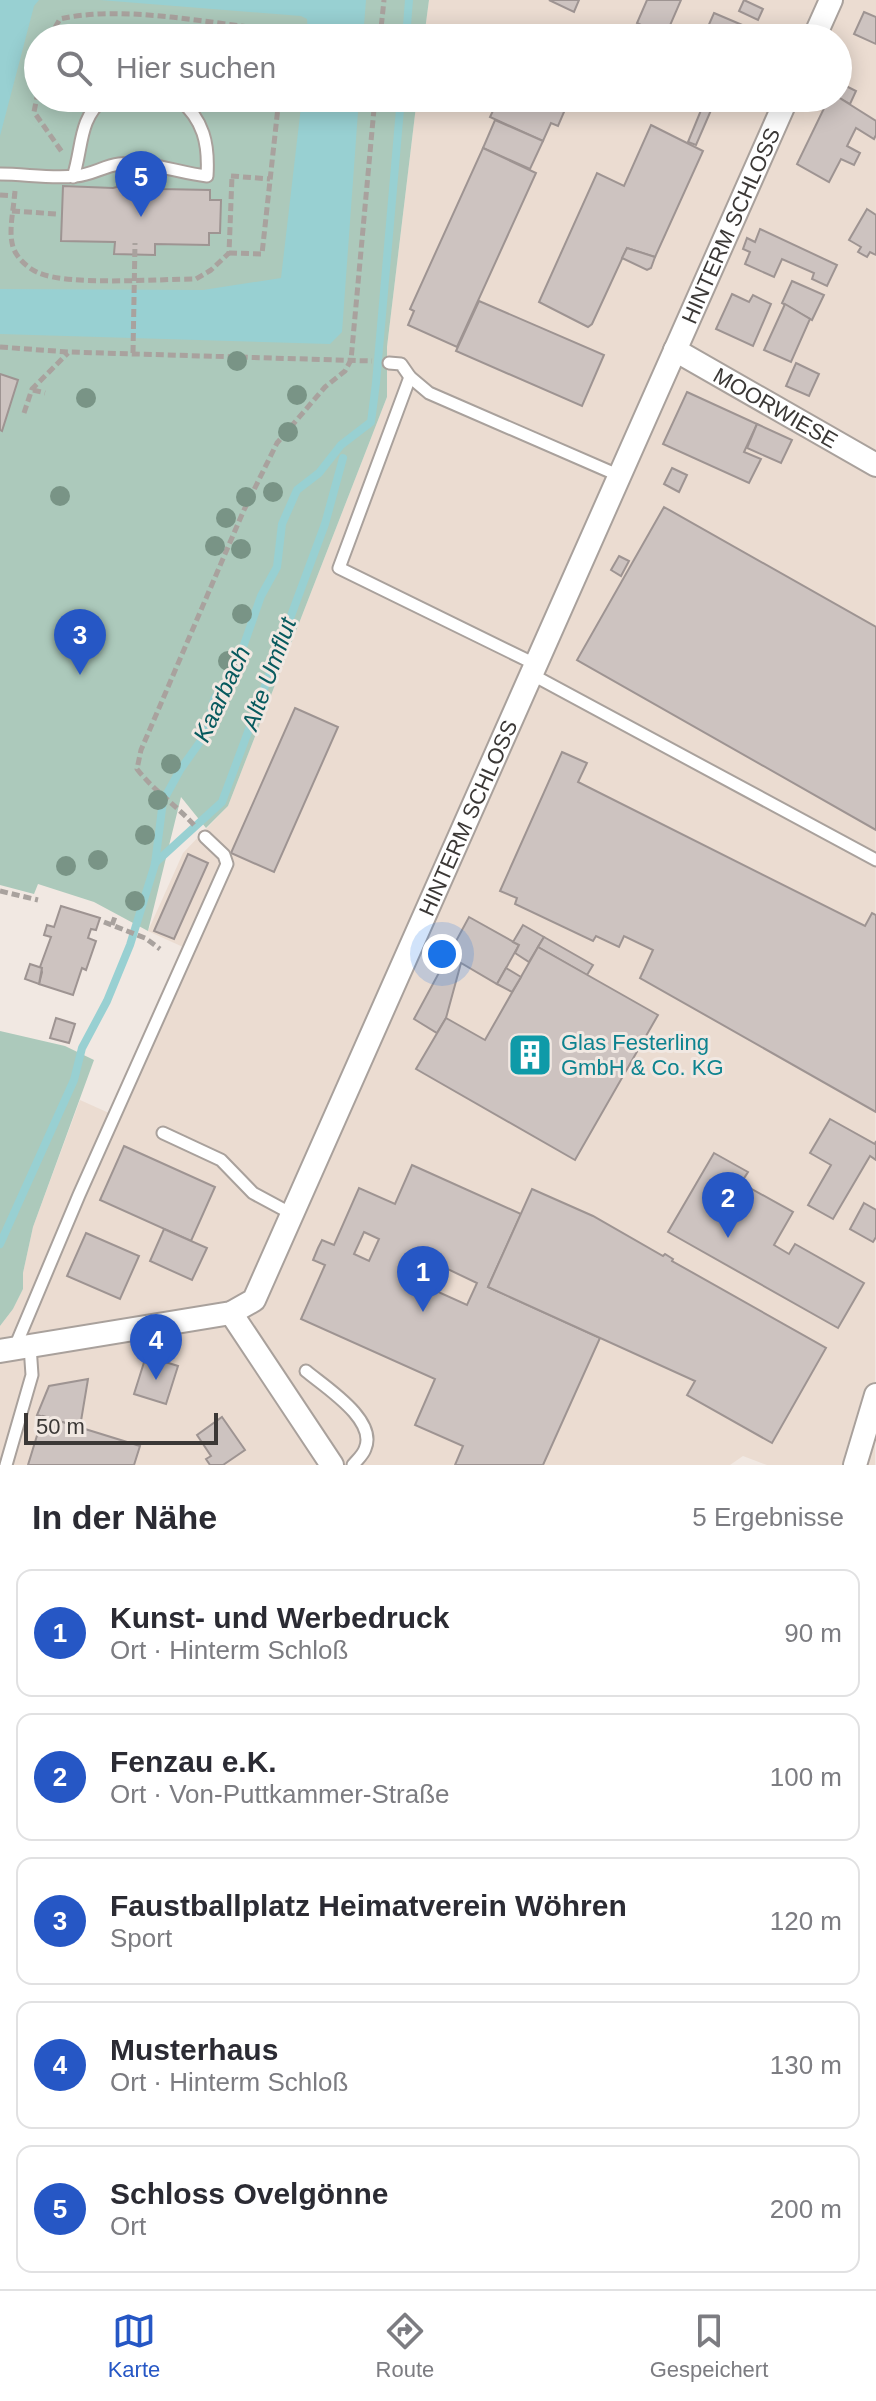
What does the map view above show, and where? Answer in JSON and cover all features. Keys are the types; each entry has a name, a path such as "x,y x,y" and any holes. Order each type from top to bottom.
{"street":[{"path":"820,24 831,0"},
{"name":"HINTERM SCHLOSS","path":"231,1313 254,1300 781,112"},
{"name":"MOORWIESE","path":"675,350 876,465"},
{"path":"15,1348 231,1313 332,1465"},
{"path":"855,1465 876,1395"}],"lane":[{"path":"75,172 81,131 91,112"},
{"path":"0,174 92,174 118,164 158,166 207,176 208,147 200,123 190,112"},
{"path":"389,363 401,364 410,377 429,393 621,476"},
{"path":"410,377 339,568 532,669 876,860"},
{"path":"6,1465 32,1375 15,1348 79,1195 227,864 224,855 205,837"},
{"path":"163,1133 221,1160 253,1193 292,1214"},
{"path":"306,1371 349,1406 366,1429 366,1448 353,1465"}],"path":[{"path":"381,24 384,0"},
{"path":"57,24 60,19 76,15 144,15 224,24"},
{"path":"34,112 75,172"},
{"path":"229,253 262,254 277,112"},
{"path":"189,818 137,769 141,750 243,512 277,443 325,387 354,360 374,112"},
{"path":"17,174 12,211 13,247 30,269 64,279 196,279 211,270 229,253 232,176"},
{"path":"207,176 270,179"},
{"path":"0,195 15,196"},
{"path":"12,211 57,214"},
{"path":"133,353 135,243"},
{"path":"0,347 68,352 354,360"},
{"path":"24,413 32,389 68,352"},
{"path":"32,389 45,393"},
{"path":"0,891 38,900"},
{"path":"113,926 116,914"},
{"path":"104,922 145,938 160,949"}],"shaded area":[{"path":"429,0 876,0 875,1465 767,1465 743,1456 730,1465 0,1465 0,1326 23,1289 23,1273 33,1227 80,1100 109,1113 183,947 148,931 183,853 228,806 387,397 387,347 415,112 852,112 852,24 426,24"}],"green space":[{"path":"0,0 429,0 426,24 24,24 24,112 415,112 387,347 387,397 228,806 206,828 181,797 148,931 94,902 38,884 34,894 0,885"},
{"path":"0,1031 65,1046 94,1060 33,1227 23,1273 23,1289 0,1326"}],"water":[{"path":"0,0 39,0 29,24 24,24 24,44 0,136"},
{"path":"100,0 366,0 364,24 307,24 307,19 301,16"},
{"path":"300,112 358,112 342,332 330,344 0,334 0,289 203,290 281,278"}],"building":[{"path":"549,0 579,0 574,12"},
{"path":"647,0 681,0 671,24 637,23"},
{"path":"744,0 763,9 758,20 739,11"},
{"path":"864,12 876,17 876,44 854,34"},
{"path":"714,13 740,24 709,24"},
{"path":"852,106 876,121 874,139 856,128 847,146 860,153 854,165 841,159 829,182 797,164 822,112 852,112"},
{"path":"492,112 564,112 558,126 551,123 543,141 490,117"},
{"path":"700,112 710,112 696,145 688,142"},
{"path":"495,120 543,141 530,169 483,148"},
{"path":"651,125 703,151 655,257 627,248 588,327 539,302 597,173 624,186"},
{"path":"483,148 536,173 457,347 408,325 414,311 410,309"},
{"path":"117,177 157,178 156,188 160,189 210,190 210,200 221,200 220,233 209,233 209,245 155,244 155,255 114,254 115,242 61,241 63,186 113,188 117,187"},
{"path":"867,209 876,215 876,255 870,252 867,257 858,252 861,247 849,240"},
{"path":"760,229 837,265 827,286 812,279 814,273 782,259 774,277 745,264 750,252 743,249 747,238 755,242"},
{"path":"627,248 655,257 651,268 647,270 622,258"},
{"path":"792,281 824,295 812,320 782,303"},
{"path":"732,294 749,302 753,295 771,304 753,346 716,329"},
{"path":"479,301 604,355 582,406 456,351"},
{"path":"785,304 810,319 791,362 764,350"},
{"path":"796,363 819,374 809,396 786,386"},
{"path":"0,374 18,380 2,431 0,430"},
{"path":"687,392 757,424 744,452 761,459 749,483 663,444"},
{"path":"757,424 792,440 781,463 747,448"},
{"path":"672,468 687,475 679,492 664,484"},
{"path":"664,507 876,627 876,830 577,660"},
{"path":"619,556 629,561 621,576 611,570"},
{"path":"295,708 338,727 274,872 231,853"},
{"path":"562,752 587,763 578,782 865,926 872,913 876,915 876,1112 640,978 653,950 624,936 619,947 596,936 593,941 515,904 517,898 500,891"},
{"path":"188,854 208,863 174,939 154,931"},
{"path":"61,906 100,918 96,930 91,929 88,938 96,941 73,995 39,984 40,967 51,937 44,935 47,925 54,927"},
{"path":"469,917 519,945 497,984 461,963 446,1018 437,1033 414,1019"},
{"path":"523,925 544,937 529,962 515,953 519,945 513,942"},
{"path":"544,937 593,965 587,975 538,947"},
{"name":"Glas Festerling GmbH & Co. KG","path":"538,947 658,1015 575,1160 416,1069 446,1018 485,1040"},
{"path":"30,964 42,968 39,984 25,979"},
{"path":"506,968 521,977 512,992 497,984"},
{"path":"56,1018 75,1024 69,1043 50,1038"},
{"path":"830,1119 875,1144 876,1141 876,1160 870,1156 833,1219 808,1205 831,1165 810,1153"},
{"path":"124,1146 215,1187 191,1241 100,1200"},
{"path":"714,1153 748,1172 741,1183 793,1212 774,1245 789,1254 795,1244 864,1283 838,1328 668,1232"},
{"path":"412,1165 521,1214 488,1287 600,1338 543,1465 455,1465 463,1446 415,1425 435,1379 301,1319 325,1265 313,1260 318,1248 322,1240 334,1245 359,1188 395,1204","holes":["364,1232 379,1239 369,1261 354,1254","435,1263 477,1283 467,1305 425,1286"]},
{"path":"532,1189 593,1216 663,1256 665,1254 672,1261 826,1348 772,1443 687,1395 695,1381 488,1287"},
{"path":"864,1203 876,1210 876,1237 873,1242 850,1229"},
{"path":"164,1229 207,1248 192,1280 150,1261"},
{"path":"86,1233 139,1256 120,1299 67,1276"},
{"path":"146,1356 178,1366 166,1404 134,1394"},
{"path":"88,1379 80,1427 37,1415 49,1386"},
{"path":"43,1416 140,1446 134,1465 28,1465"},
{"path":"222,1417 245,1450 223,1465 210,1465 206,1459 211,1456 197,1435"}],"waterway":[{"name":"Kaarbach","path":"407,24 409,0"},
{"name":"Kaarbach","path":"0,1244 74,1080 82,1048 107,1001 130,945 155,864 163,801 207,732 214,699 241,653 261,596 277,567 282,524 297,490 319,473 341,445 371,422 400,112"},
{"name":"Alte Umflut","path":"155,863 222,802 325,524 343,458"}],"place":[{"name":"Schloss Ovelgönne","path":"141,217"},
{"name":"Faustballplatz Heimatverein Wöhren","path":"80,675"},
{"name":"Glas Festerling GmbH & Co. KG","path":"530,1055"},
{"name":"Fenzau e.K.","path":"728,1238"},
{"name":"Kunst- und Werbedruck","path":"423,1312"},
{"name":"Musterhaus","path":"156,1380"}]}
